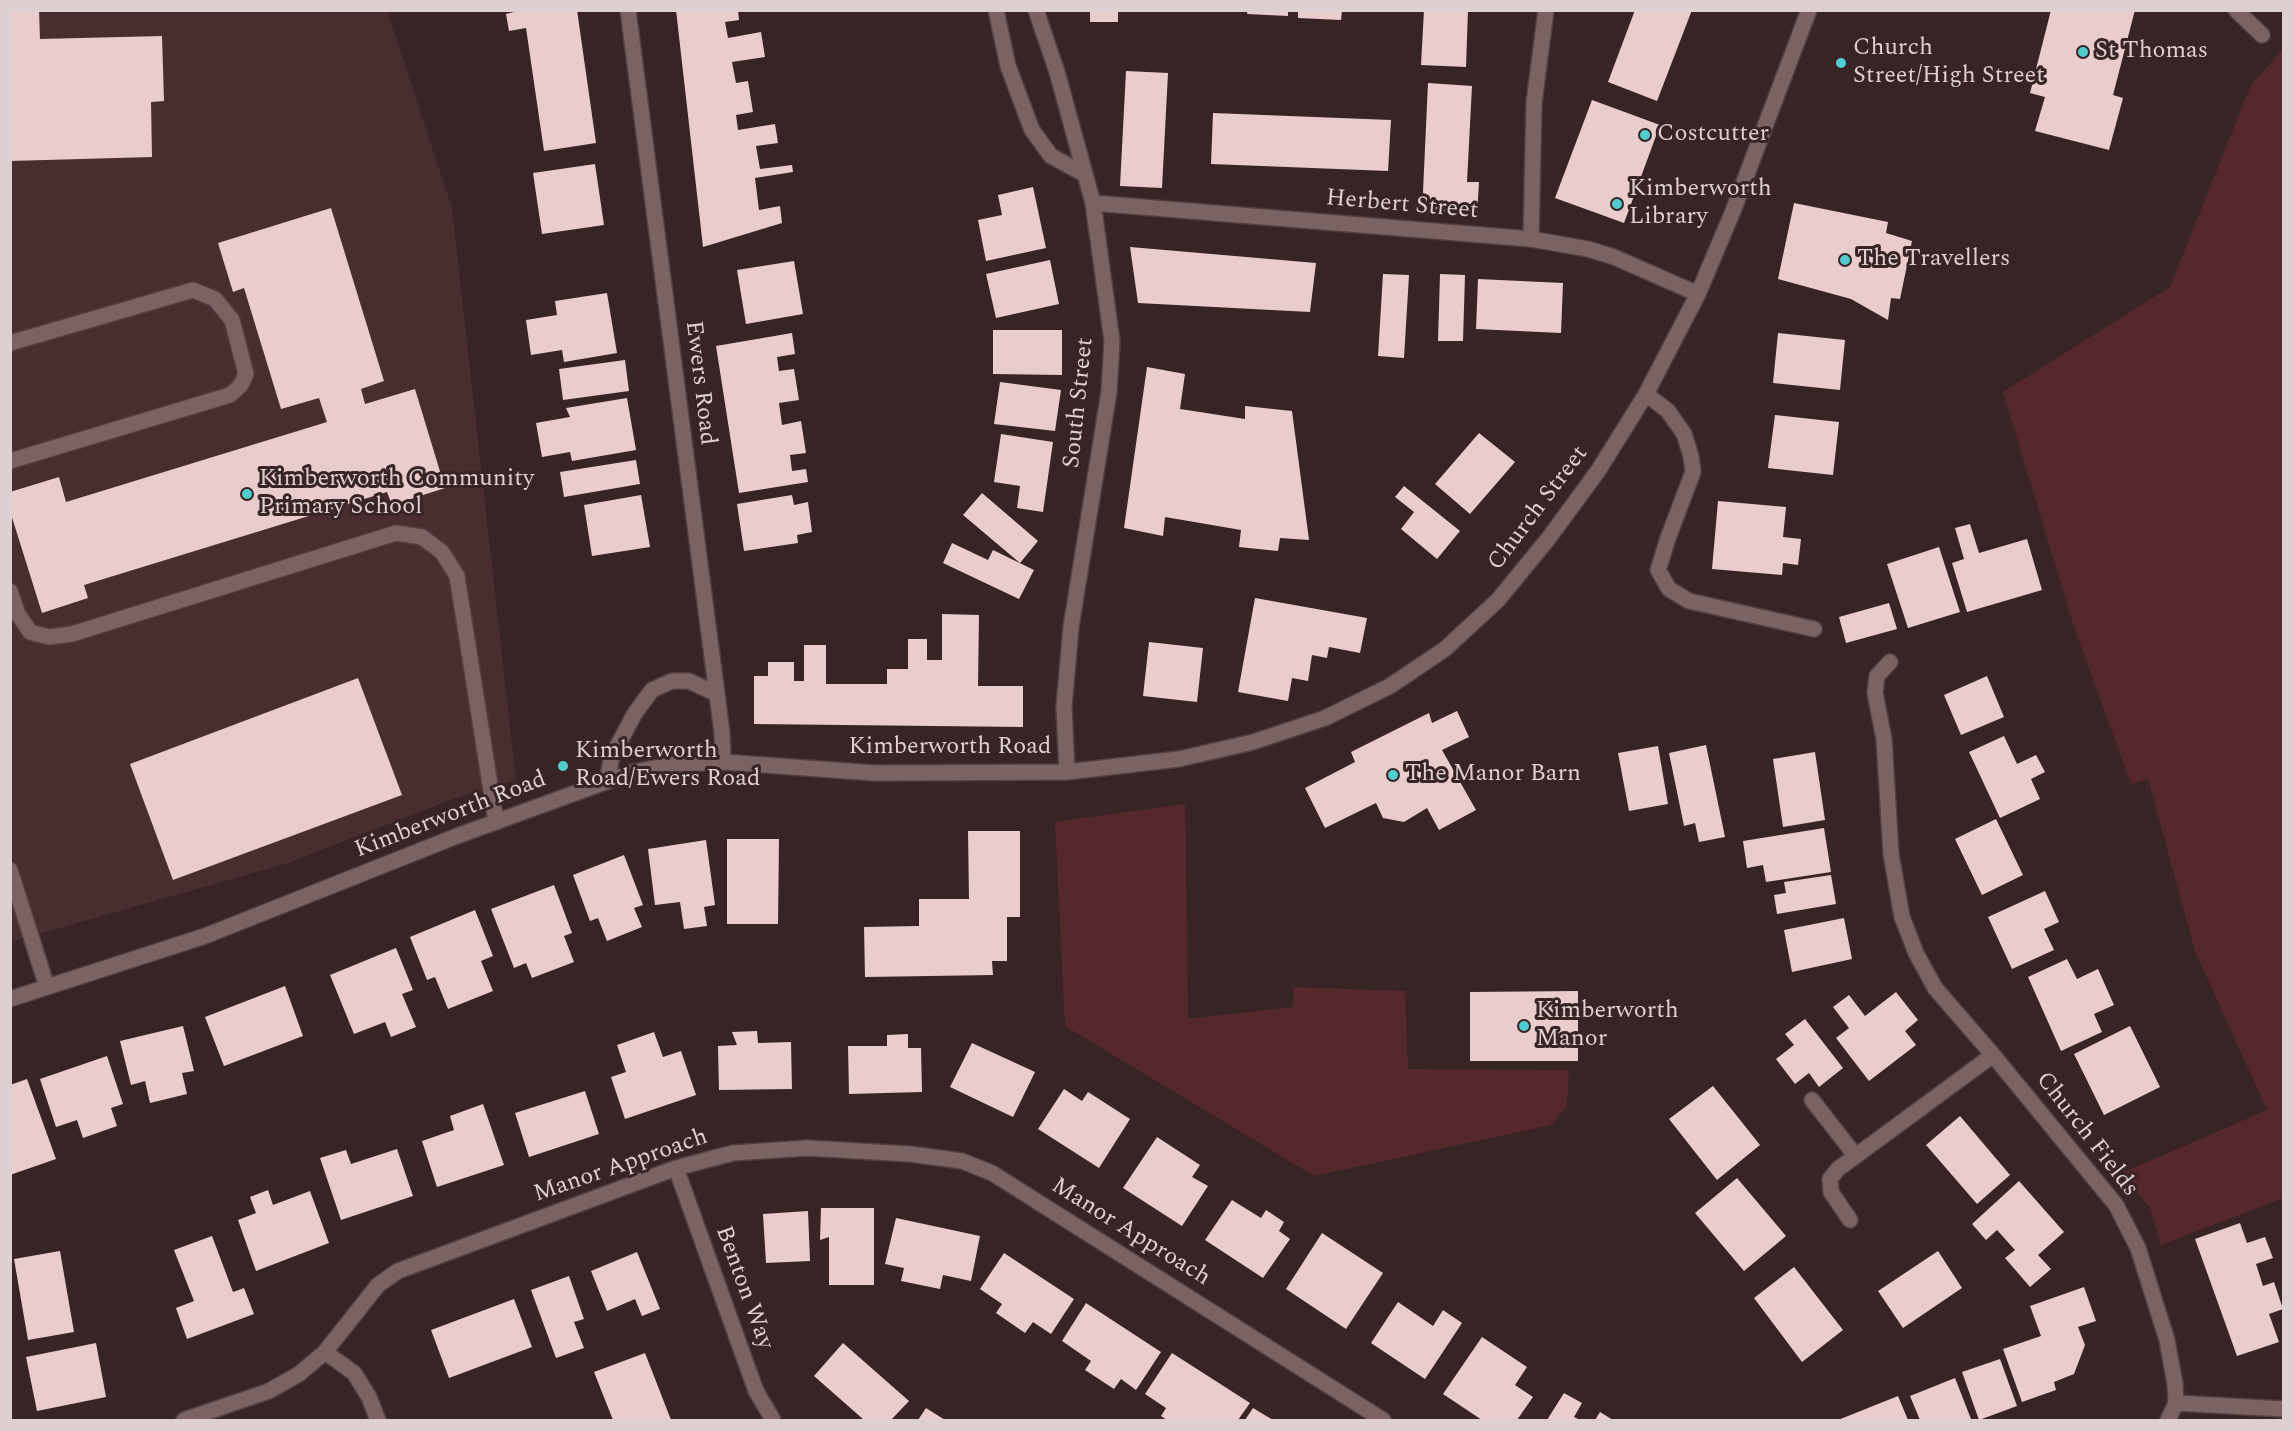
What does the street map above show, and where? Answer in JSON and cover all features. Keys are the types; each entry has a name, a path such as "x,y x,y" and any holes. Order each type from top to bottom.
{"street":[{"name":"Ewers Road","path":"628,10 722,733 723,762"},
{"path":"996,10 1008,66 1032,130 1051,156 1084,174"},
{"name":"South Street","path":"1036,10 1057,72 1093,203 1112,341 1109,392 1071,627 1064,706 1067,772"},
{"path":"1531,239 1534,103 1546,10"},
{"name":"Church Street","path":"1067,772 1179,759 1253,742 1325,718 1390,686 1445,649 1498,600 1548,539 1598,471 1646,394 1698,294 1733,212 1809,10"},
{"path":"2236,10 2262,35"},
{"name":"Herbert Street","path":"1093,203 1531,239 1588,249 1614,257 1698,294"},
{"path":"10,343 193,290 215,299 232,320 246,374 241,385 230,395 10,461"},
{"path":"1646,394 1668,411 1684,434 1693,472 1658,570 1669,589 1689,601 1814,629"},
{"path":"10,591 18,614 30,632 48,637 72,634 396,533 422,537 442,552 457,576 496,822"},
{"name":"Church Fields","path":"1890,662 1877,676 1875,693 1884,739 1891,854 1902,917 1916,953 1935,988 2116,1205 2138,1248 2167,1340 2176,1403"},
{"path":"608,780 612,756 634,712 652,690 672,681 689,681 717,694"},
{"name":"Kimberworth Road","path":"10,999 205,936 496,822 633,772 675,764 723,762 875,773 1067,772"},
{"path":"10,870 47,987"},
{"path":"1850,1220 1831,1192 1830,1179 1838,1168 1993,1055"},
{"path":"1812,1100 1855,1155"},
{"name":"Manor Approach","path":"184,1420 269,1391 299,1374 325,1352 378,1286 398,1271 676,1168 733,1153 807,1148 910,1154 962,1161 992,1173 1383,1420"},
{"name":"Benton Way","path":"676,1168 756,1391 772,1420"},
{"path":"325,1352 354,1373 369,1397 378,1420"},
{"path":"2168,1420 2176,1403 2283,1409"}],"shaded area":[{"name":"Kimberworth Community Primary School","path":"11,11 387,11 452,208 516,780 450,800 288,863 11,942"},
{"path":"2283,49 2283,1198 2161,1245 2150,1208 2122,1173 2267,1110 2195,951 2148,779 2131,784 2074,627 2003,392 2170,287 2251,85"},
{"path":"1185,804 1188,1019 1293,1007 1294,987 1405,991 1408,1069 1569,1070 1567,1106 1551,1125 1314,1176 1065,1026 1055,822"}],"building":[{"path":"10,10 39,10 40,39 162,36 164,101 151,102 152,157 10,161"},
{"path":"522,10 577,10 596,143 544,151 526,28 509,31 506,14"},
{"path":"676,10 738,10 739,20 725,22 728,38 761,32 765,57 732,62 736,83 748,81 753,112 736,115 738,130 775,124 778,143 756,146 760,169 792,165 793,172 755,178 759,210 780,206 782,223 703,247"},
{"path":"1090,10 1118,10 1118,22 1090,22"},
{"path":"1248,10 1288,10 1288,16 1247,14"},
{"path":"1298,10 1342,10 1341,20 1298,18"},
{"path":"1424,10 1468,10 1466,67 1421,65"},
{"path":"1635,10 1692,10 1657,101 1608,82"},
{"name":"St Thomas","path":"2051,10 2135,10 2113,95 2123,98 2109,150 2035,131 2045,97 2030,93"},
{"path":"1126,71 1168,73 1162,188 1120,186"},
{"path":"1428,83 1472,86 1467,182 1479,182 1477,215 1422,213"},
{"path":"1592,100 1660,125 1624,223 1555,198"},
{"path":"1213,113 1391,120 1388,171 1211,164"},
{"path":"595,164 604,225 542,234 533,173"},
{"path":"1033,187 1046,248 986,261 978,220 1002,215 998,195"},
{"name":"The Travellers","path":"1794,203 1888,222 1886,233 1912,241 1900,299 1891,298 1888,320 1851,299 1778,279"},
{"path":"331,208 384,381 361,389 365,404 415,389 445,488 392,505 387,492 84,585 88,598 42,613 10,511 10,492 59,477 66,502 327,422 319,398 281,409 244,288 233,292 218,243"},
{"path":"1130,247 1316,263 1310,312 1138,303"},
{"path":"1050,260 1059,304 996,318 986,274"},
{"path":"794,261 803,314 746,324 737,270"},
{"path":"1383,274 1409,275 1404,358 1378,356"},
{"path":"1440,274 1465,275 1463,341 1438,341"},
{"path":"1478,279 1563,283 1561,333 1476,329"},
{"path":"607,293 617,353 564,362 562,350 531,355 526,320 557,315 555,301"},
{"path":"993,330 1062,330 1062,375 993,374"},
{"path":"792,333 795,354 777,357 779,371 794,369 799,400 779,403 782,425 801,421 806,453 790,455 792,471 806,469 808,482 739,493 716,346"},
{"path":"1778,333 1845,340 1840,390 1773,383"},
{"path":"625,360 629,391 563,400 559,369"},
{"path":"1147,367 1185,374 1180,409 1245,419 1245,406 1292,411 1309,540 1280,538 1278,551 1239,547 1241,530 1165,517 1163,536 1124,528"},
{"path":"1000,382 1061,390 1055,431 994,424"},
{"path":"627,398 636,450 572,461 570,452 542,457 536,423 570,417 566,408"},
{"path":"1775,415 1839,422 1833,475 1768,468"},
{"path":"1479,433 1515,462 1470,514 1435,484"},
{"path":"1001,434 1053,442 1043,512 1017,508 1020,486 994,482"},
{"path":"636,460 640,484 564,497 560,472"},
{"path":"1404,486 1460,531 1437,559 1401,529 1414,512 1395,497"},
{"path":"982,493 1038,541 1020,563 963,515"},
{"path":"641,495 650,547 592,556 584,505"},
{"path":"792,495 794,505 808,502 812,532 797,535 798,543 744,551 737,504"},
{"path":"1718,501 1786,507 1783,537 1801,539 1798,565 1783,563 1782,575 1712,569"},
{"path":"1970,524 1979,553 2027,539 2042,590 1967,612 1952,563 1964,559 1955,528"},
{"path":"952,543 988,560 993,550 1034,570 1019,599 943,563"},
{"path":"1939,547 1960,612 1908,628 1887,564"},
{"path":"1255,598 1367,618 1360,653 1329,647 1327,658 1312,655 1308,681 1292,678 1288,701 1238,692"},
{"path":"1889,603 1897,629 1846,643 1839,617"},
{"path":"942,614 979,615 978,686 1023,686 1023,727 754,724 754,676 768,676 768,662 794,662 794,681 804,681 804,645 826,645 826,684 887,684 887,669 908,669 908,639 927,639 927,660 942,660"},
{"path":"1149,642 1203,648 1197,702 1143,696"},
{"path":"1987,676 2004,717 1961,735 1944,695"},
{"path":"358,678 402,795 173,880 130,764"},
{"name":"The Manor Barn","path":"1457,711 1469,737 1442,750 1476,810 1439,830 1427,808 1404,822 1383,818 1376,803 1325,828 1305,788 1355,762 1351,752 1429,713 1432,723"},
{"path":"2004,736 2017,764 2036,755 2045,772 2031,779 2040,799 2000,818 1969,752"},
{"path":"1706,745 1725,837 1699,842 1695,823 1684,826 1669,753"},
{"path":"1658,746 1668,804 1629,811 1618,753"},
{"path":"1815,752 1825,820 1783,827 1773,759"},
{"path":"1996,819 2023,875 1982,895 1955,839"},
{"path":"1824,828 1831,872 1766,882 1763,865 1747,868 1743,841"},
{"path":"968,831 1020,831 1020,917 1007,917 1007,961 992,961 993,975 865,977 864,927 919,926 919,899 969,899"},
{"path":"727,839 779,839 778,924 727,924"},
{"path":"706,840 715,905 704,907 707,926 684,929 680,902 655,905 648,849"},
{"path":"624,855 643,905 634,908 642,927 607,941 598,918 590,921 573,875"},
{"path":"1831,875 1836,904 1777,914 1774,895 1786,893 1784,882"},
{"path":"554,885 572,933 564,936 574,962 532,978 526,963 514,968 491,909"},
{"path":"2045,891 2059,922 2044,929 2054,950 2012,969 1988,917"},
{"path":"475,910 493,956 481,961 493,991 448,1009 435,977 427,980 410,937"},
{"path":"1844,918 1852,959 1792,972 1784,930"},
{"path":"396,948 413,990 402,994 416,1027 391,1037 385,1022 354,1034 330,975"},
{"path":"2067,959 2077,979 2098,969 2114,1005 2094,1014 2102,1032 2061,1051 2028,977"},
{"path":"285,986 303,1036 224,1066 205,1017"},
{"name":"Kimberworth Manor","path":"1578,991 1578,1061 1470,1061 1470,992"},
{"path":"1896,992 1918,1020 1905,1031 1916,1045 1869,1081 1836,1038 1849,1028 1833,1007 1849,995 1865,1016"},
{"path":"1805,1019 1843,1068 1819,1087 1809,1073 1795,1084 1776,1059 1794,1045 1785,1034"},
{"path":"183,1026 194,1071 182,1073 187,1094 150,1103 145,1081 131,1085 120,1041"},
{"path":"2130,1026 2160,1087 2104,1115 2074,1054"},
{"path":"757,1031 758,1043 791,1042 792,1089 719,1090 718,1046 737,1045 732,1032"},
{"path":"654,1032 663,1057 681,1051 696,1095 625,1119 611,1077 626,1072 617,1045"},
{"path":"908,1034 908,1048 921,1048 922,1092 849,1094 848,1046 887,1046 887,1035"},
{"path":"972,1043 1035,1072 1013,1117 950,1087"},
{"path":"107,1056 123,1104 111,1108 117,1126 83,1138 77,1120 56,1127 40,1079"},
{"path":"27,1079 56,1159 10,1175 10,1085"},
{"path":"1713,1086 1760,1145 1717,1180 1669,1119"},
{"path":"1064,1089 1082,1101 1088,1092 1130,1119 1099,1168 1038,1129"},
{"path":"585,1091 599,1134 529,1157 515,1113"},
{"path":"483,1104 504,1165 437,1187 422,1141 454,1130 450,1116"},
{"path":"1960,1116 2010,1175 1977,1204 1926,1145"},
{"path":"1157,1137 1200,1165 1192,1177 1208,1186 1182,1226 1123,1188"},
{"path":"397,1149 413,1196 341,1220 320,1158 346,1150 351,1164"},
{"path":"1737,1178 1786,1236 1744,1271 1695,1213"},
{"path":"2019,1181 2064,1232 2038,1255 2051,1269 2030,1287 2005,1258 2015,1250 1997,1230 1986,1240 1972,1224"},
{"path":"268,1190 273,1205 310,1191 329,1243 256,1271 238,1220 256,1213 250,1197"},
{"path":"1232,1200 1261,1218 1266,1210 1284,1222 1279,1231 1290,1239 1263,1278 1205,1240"},
{"path":"821,1208 874,1208 874,1285 829,1285 829,1237 820,1240"},
{"path":"808,1211 810,1261 766,1263 763,1214"},
{"path":"896,1218 980,1236 971,1281 943,1275 940,1289 901,1281 904,1268 885,1264"},
{"path":"2240,1223 2247,1243 2265,1237 2273,1258 2256,1264 2263,1286 2274,1282 2283,1309 2269,1314 2279,1342 2237,1356 2195,1239"},
{"path":"1322,1233 1383,1273 1346,1329 1286,1289"},
{"path":"212,1236 233,1292 244,1288 254,1314 187,1339 176,1308 194,1301 174,1250"},
{"path":"60,1251 74,1332 28,1340 14,1259"},
{"path":"1938,1251 1962,1288 1903,1328 1878,1291"},
{"path":"637,1252 660,1309 642,1316 635,1299 607,1311 591,1271"},
{"path":"1004,1253 1074,1299 1051,1334 1033,1322 1025,1333 996,1313 1002,1304 980,1289"},
{"path":"1794,1267 1843,1330 1802,1362 1754,1298"},
{"path":"569,1276 584,1319 574,1322 584,1348 556,1358 531,1290"},
{"path":"2084,1287 2096,1321 2078,1327 2085,1345 2074,1374 2054,1382 2056,1390 2022,1402 2003,1349 2041,1336 2030,1306"},
{"path":"514,1299 532,1347 449,1378 431,1330"},
{"path":"1398,1302 1433,1326 1443,1310 1462,1323 1425,1379 1371,1343"},
{"path":"1086,1303 1161,1352 1136,1390 1121,1379 1114,1389 1085,1370 1091,1361 1062,1341"},
{"path":"1482,1337 1527,1367 1515,1385 1533,1397 1517,1420 1482,1420 1443,1394"},
{"path":"96,1343 106,1397 37,1411 26,1357"},
{"path":"843,1343 909,1401 891,1420 864,1420 814,1376"},
{"path":"645,1353 671,1420 613,1420 594,1372"},
{"path":"1172,1353 1250,1403 1238,1420 1167,1420 1161,1416 1166,1408 1145,1394"},
{"path":"2000,1359 2017,1406 1979,1420 1962,1372"},
{"path":"1955,1378 1971,1419 1920,1420 1910,1396"},
{"path":"1564,1393 1582,1403 1574,1417 1580,1420 1547,1420"},
{"path":"1898,1396 1908,1420 1838,1420"},
{"path":"926,1408 945,1420 918,1420"},
{"path":"1253,1408 1273,1420 1245,1420"},
{"path":"1600,1412 1613,1420 1595,1420"}],"place":[{"name":"St Thomas","path":"2083,52"},
{"name":"Church Street/High Street","path":"1841,63"},
{"name":"Costcutter","path":"1645,135"},
{"name":"Kimberworth Library","path":"1617,204"},
{"name":"The Travellers","path":"1845,260"},
{"name":"Kimberworth Community Primary School","path":"247,494"},
{"name":"Kimberworth Road/Ewers Road","path":"563,766"},
{"name":"The Manor Barn","path":"1393,775"},
{"name":"Kimberworth Manor","path":"1524,1026"}]}
